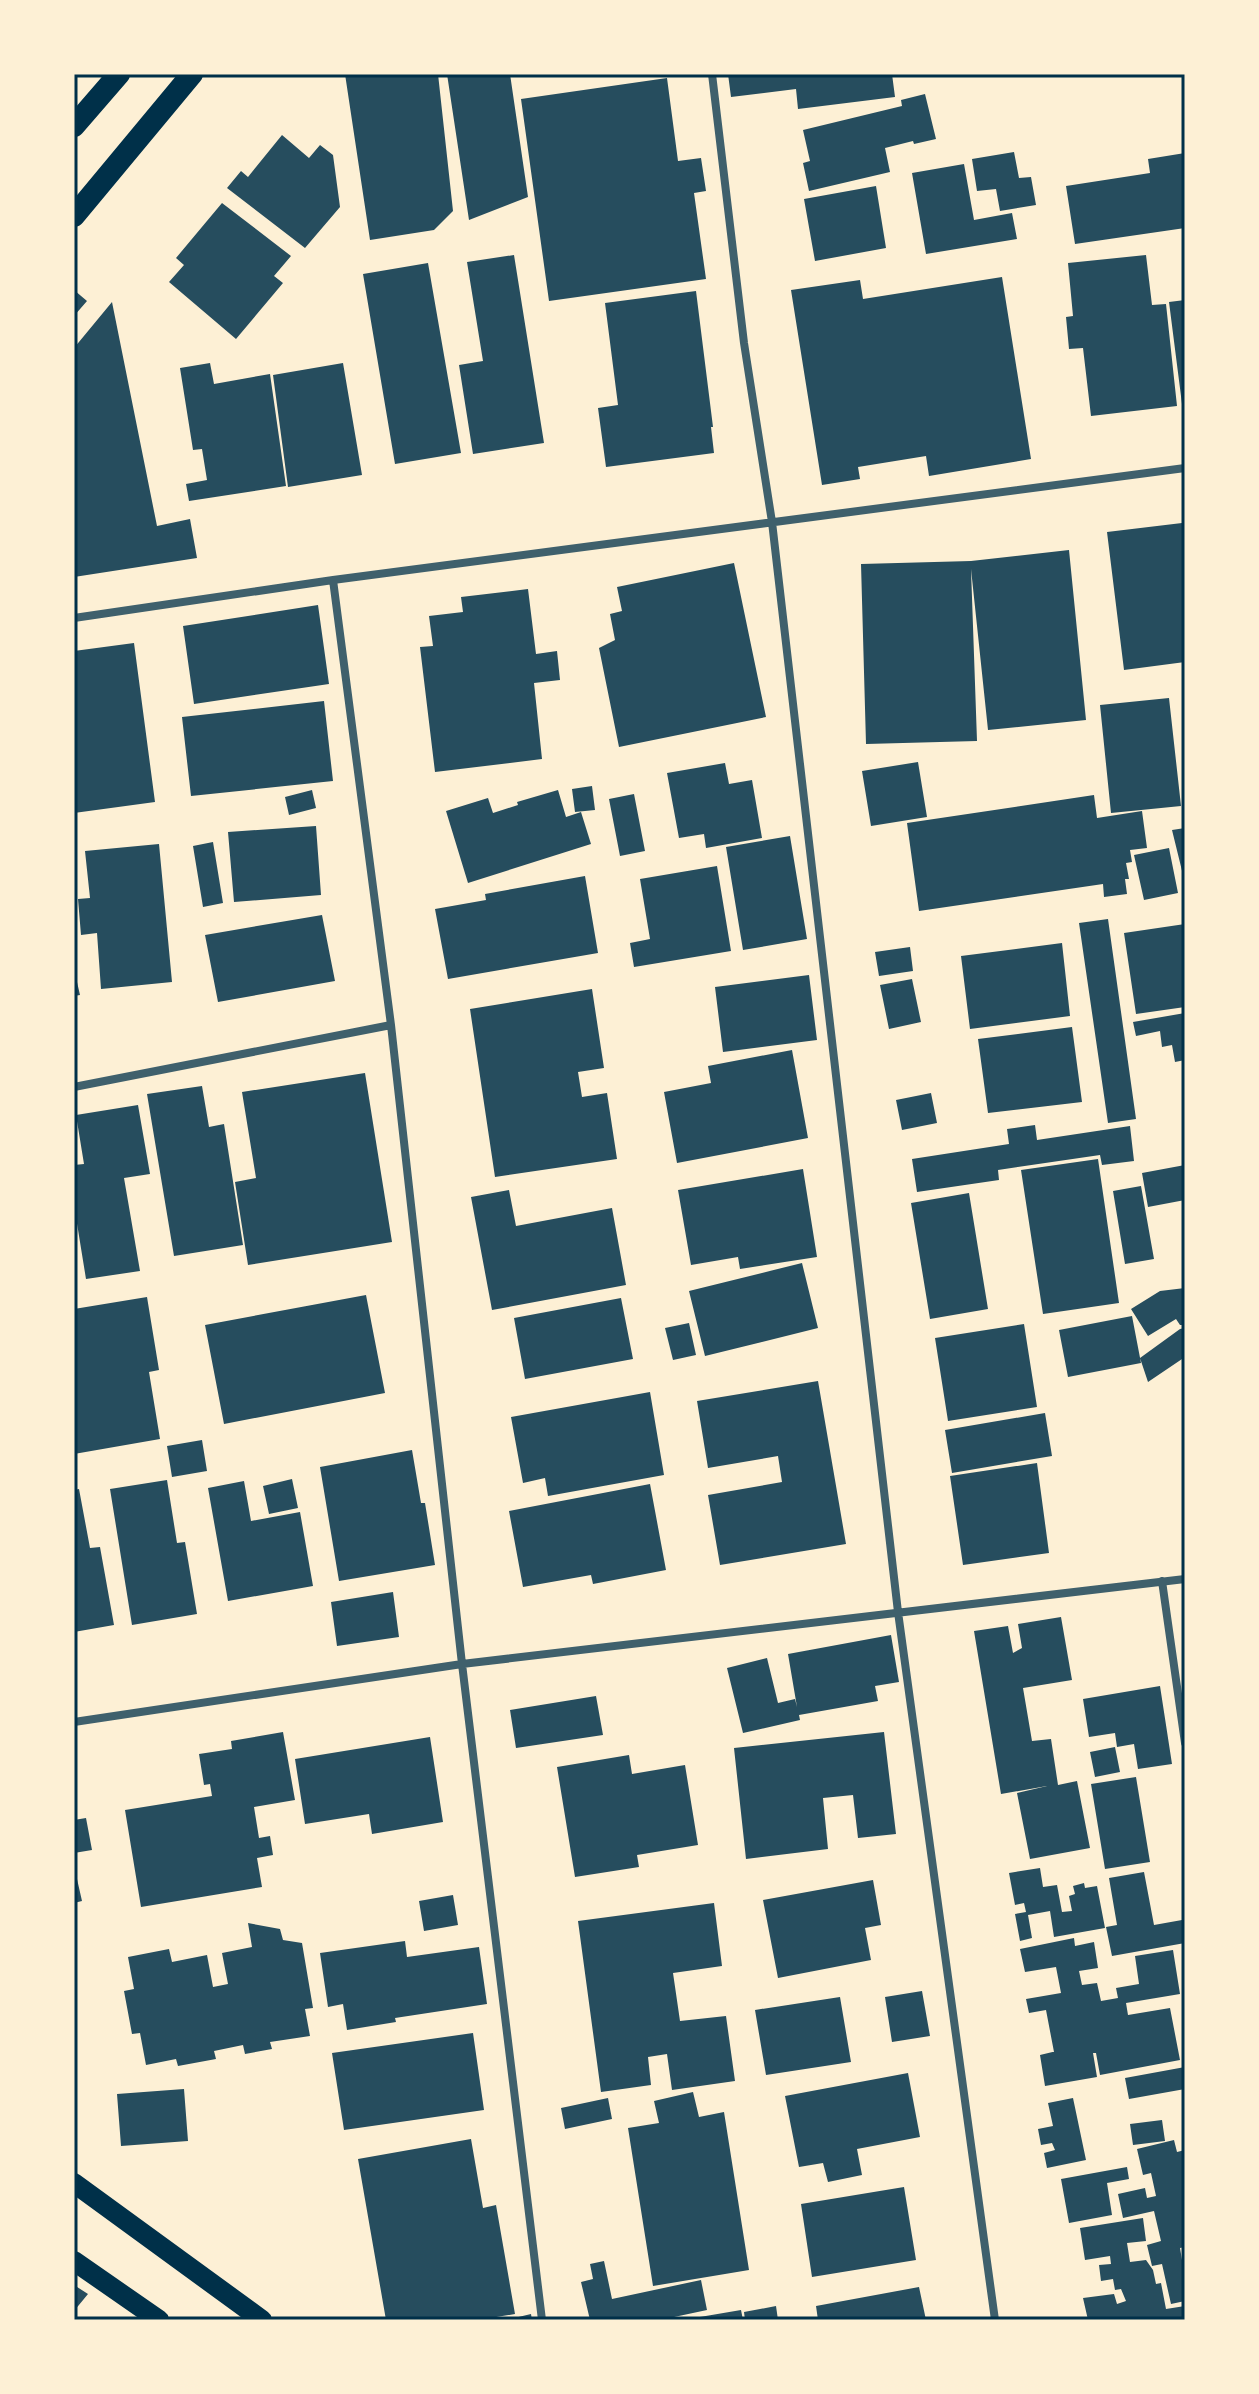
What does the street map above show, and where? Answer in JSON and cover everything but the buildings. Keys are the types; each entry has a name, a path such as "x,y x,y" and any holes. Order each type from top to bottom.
{"highway":[{"path":"74,126 119,74"},
{"path":"74,216 192,74"}],"main road":[{"path":"74,2183 262,2320"},
{"path":"74,2261 159,2320"}],"street":[{"path":"712,74 744,343 772,522 898,1612 995,2320"},
{"path":"74,618 333,580 1185,468"},
{"path":"333,580 391,1025 462,1664 542,2320"},
{"path":"74,1087 391,1025"},
{"path":"74,1722 462,1664 1185,1579"},
{"path":"1162,1581 1185,1743"}]}
